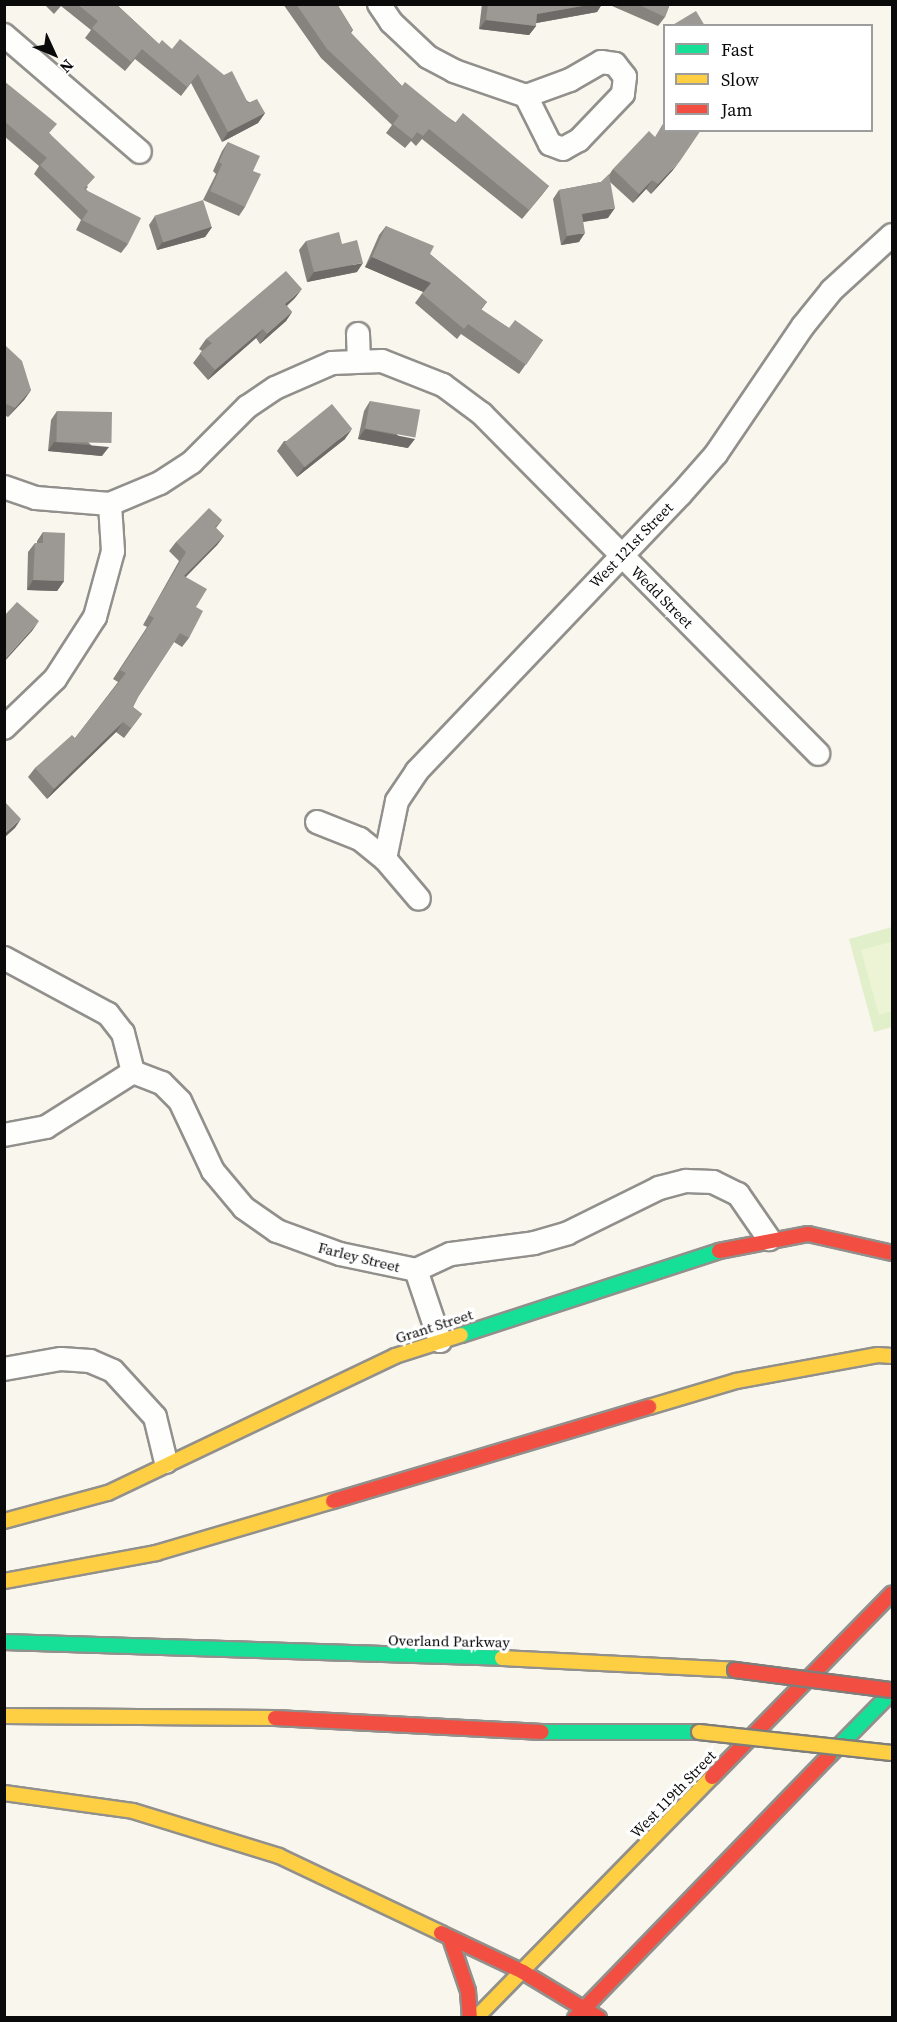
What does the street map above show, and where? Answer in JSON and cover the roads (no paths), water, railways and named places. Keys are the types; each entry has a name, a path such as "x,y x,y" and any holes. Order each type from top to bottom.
{"main road":[{"name":"Grant Street","path":"4,1521 87,1501 135,1481 166,1462 395,1356 732,1247 808,1234 843,1239 892,1253"},
{"path":"4,1581 156,1553 736,1381 878,1355 892,1356"},
{"name":"West 119th Street","path":"476,2018 892,1593"},
{"name":"Overland Parkway","path":"4,1642 113,1643 322,1655 485,1657 735,1670 892,1691"},
{"path":"579,2013 892,1691"},
{"path":"4,1716 214,1715 564,1733 699,1732 892,1753"},
{"path":"4,1793 133,1811 208,1831 279,1856 451,1941 523,1972 579,2013 599,2018"},
{"path":"451,1941 468,1991 470,2018"}],"street":[{"path":"379,4 391,22 428,57 454,71 526,96"},
{"path":"4,35 140,152"},
{"name":"West 121st Street","path":"385,859 397,801 417,771 506,682 716,454 803,326 832,290 892,236"},
{"path":"358,334 360,361"},
{"name":"Wedd Street","path":"110,504 160,483 192,462 248,408 274,388 332,363 382,361 414,372 443,385 482,414 818,754"},
{"path":"4,486 36,498 110,504 113,551 95,617 55,679 4,728"},
{"path":"317,822 336,826 385,859 419,899"},
{"path":"4,958 108,1014 123,1034 133,1072 46,1127 4,1135"},
{"name":"Farley Street","path":"133,1072 162,1083 180,1101 213,1171 258,1219 318,1247 416,1270 451,1254 534,1243 568,1233 659,1188 686,1181 713,1182 738,1194 769,1239"},
{"name":"Farley Street","path":"416,1270 440,1341"},
{"path":"4,1369 61,1359 90,1361 113,1371 155,1418 166,1462"}]}
